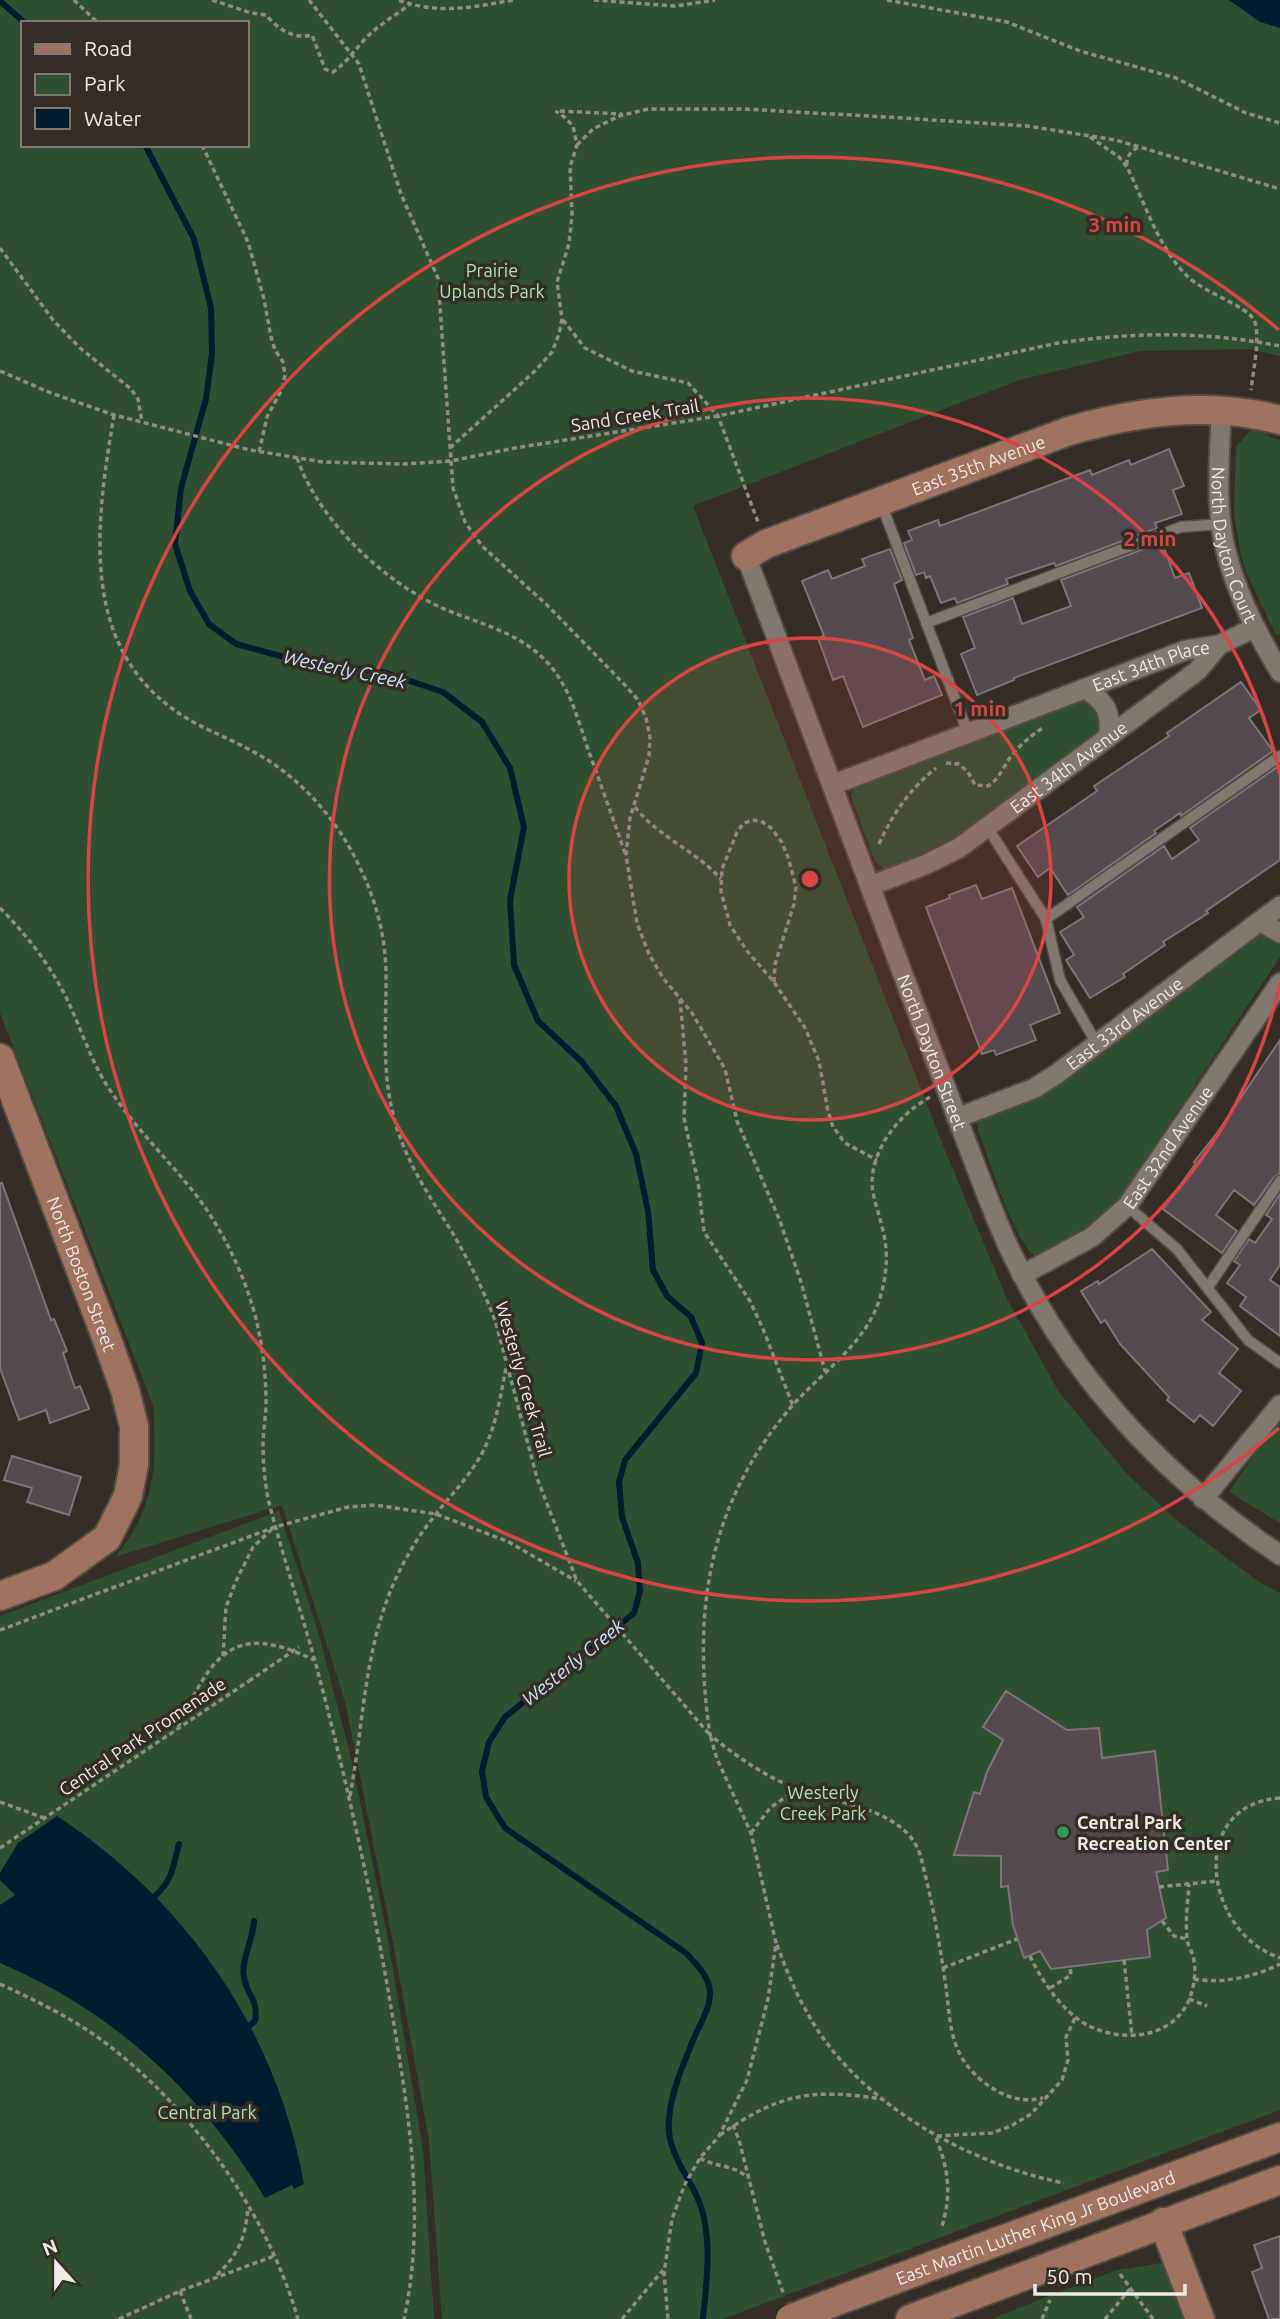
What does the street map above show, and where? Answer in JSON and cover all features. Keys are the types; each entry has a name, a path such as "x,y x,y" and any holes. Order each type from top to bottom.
{"street":[{"name":"East 35th Avenue","path":"746,556 766,544 1069,431 1106,420 1153,413 1221,411 1280,420"},
{"name":"North Dayton Court","path":"1221,411 1219,479 1227,554 1254,628 1280,672"},
{"name":"North Dayton Street","path":"746,556 946,1090 999,1228 1022,1275 1076,1363 1116,1413 1160,1460 1203,1499 1280,1555"},
{"name":"East 34th Avenue","path":"870,887 959,848 1198,671 1219,645 1254,628"},
{"name":"East 34th Place","path":"832,785 1186,650 1219,645"},
{"name":"East 34th Place","path":"1085,688 1097,696 1108,711 1111,721 1108,737"},
{"name":"East 33rd Avenue","path":"957,1118 1035,1088 1280,906"},
{"path":"1261,922 1280,933"},
{"name":"East 32nd Avenue","path":"1022,1275 1092,1237 1127,1206 1280,983"},
{"name":"North Boston Street","path":"0,1058 125,1390 134,1426 134,1464 128,1496 107,1538 54,1576 0,1596"},
{"path":"1203,1499 1280,1405"},
{"name":"East Martin Luther King Jr Boulevard","path":"788,2309 845,2298 1280,2137"},
{"path":"910,2319 1280,2180"},
{"path":"1163,2222 1200,2319"}],"lane":[{"path":"881,502 968,733"},
{"path":"926,623 1181,527 1222,524"},
{"path":"1046,919 1280,756"},
{"path":"987,827 1046,919 1060,980 1097,1044"},
{"path":"1208,1287 1280,1181"},
{"path":"1127,1206 1177,1249 1248,1340 1280,1363"}],"path":[{"path":"74,0 96,21"},
{"path":"212,0 266,15 274,24 293,35 312,35 325,69 333,72 352,56 362,41 410,4"},
{"path":"309,0 359,64 401,194 438,278 453,488 465,522 482,546 547,605 638,699 646,718 650,737 649,757 630,818 626,855"},
{"path":"399,0 454,10 513,0"},
{"path":"594,0 676,6 715,0"},
{"path":"887,0 1007,22 1080,51 1176,78 1246,113 1280,123"},
{"path":"450,448 535,371 552,352 562,319 557,282 569,244 572,215 570,167 577,145 593,129 626,114 648,109 743,109 1027,127 1087,135 1138,147 1280,189"},
{"path":"577,145 573,125 555,111 626,114"},
{"path":"1087,135 1105,146 1127,167"},
{"path":"203,147 247,242 264,299 275,351 283,362 285,375 282,388 267,417 259,452"},
{"path":"1138,147 1126,160 1127,167 1172,258 1203,289 1247,310 1253,319 1256,341 1250,395"},
{"path":"0,248 53,320 80,348 131,389 138,399 142,422"},
{"path":"562,319 585,348 632,371 688,383 718,416 760,528"},
{"name":"Sand Creek Trail","path":"0,371 51,393 114,415 250,450 297,458 362,464 451,461 514,448 718,416 1058,343 1105,336 1203,334 1280,345"},
{"name":"Westerly Creek Trail","path":"114,415 104,471 98,556 111,623 123,652 143,681 160,698 194,723 254,752 301,786 327,814 361,870 379,917 383,941 386,982 385,1070 394,1117 411,1164 463,1252 488,1301 537,1478 576,1581 710,1735 751,1833 776,1943 768,1999 747,2080 719,2136 700,2158 685,2184 672,2219 664,2268 668,2319"},
{"path":"297,458 309,489 374,566 410,592 508,632 536,651 558,675 576,712 626,855 637,923 649,954 663,978 710,1039 725,1069 737,1121 780,1221 802,1282 825,1371"},
{"path":"879,844 906,797 938,766 946,763 959,764 968,772 975,785 988,786 1020,746 1048,724"},
{"path":"634,806 656,830 692,852 721,879"},
{"path":"774,982 778,950 794,904 796,887 781,841 771,828 761,821 752,820 743,824 728,851 721,879 723,902 730,925 805,1028 819,1061 833,1127 845,1143 877,1160"},
{"path":"0,908 37,950 55,976 105,1082 136,1127 198,1198 215,1222 243,1279 256,1321 265,1375 264,1478 350,1798 377,1922 398,2049 412,2152 414,2208 412,2259 404,2319"},
{"path":"680,998 686,1065 684,1118 698,1182 704,1232 750,1301 768,1339 793,1406"},
{"path":"946,1090 927,1098 897,1121 879,1150 872,1180 886,1250 886,1275 879,1301 868,1325 850,1348 793,1406 764,1442 740,1483 722,1527 710,1569 703,1612 703,1684 710,1735 749,1764 797,1789 875,1813 909,1836 922,1859 953,2037 969,2068 991,2088 1004,2095 1031,2101 1043,2098"},
{"path":"350,1798 363,1694 384,1607 405,1559 436,1514 470,1473 488,1440 495,1423 506,1367"},
{"path":"0,1630 275,1527 348,1507 375,1505 436,1514 509,1542 576,1581"},
{"path":"223,1656 226,1607 236,1581 253,1547 275,1527"},
{"path":"177,1729 214,1663 240,1645 269,1643 291,1649 314,1660"},
{"name":"Central Park Promenade","path":"0,1848 299,1647"},
{"path":"751,1833 770,1808 797,1789"},
{"path":"1194,1979 1222,1982 1267,1970 1280,1961 1232,1922 1219,1896 1216,1859 1229,1825 1248,1807 1280,1798"},
{"path":"0,1802 44,1818"},
{"path":"1159,1887 1216,1881"},
{"path":"1030,1956 1050,1988 1087,2025 1105,2032 1132,2035 1155,2032 1181,2014 1189,1999 1194,1979 1193,1955 1187,1939 1189,1884"},
{"path":"1162,1921 1174,1936 1187,1939"},
{"path":"943,1968 1017,1939"},
{"path":"776,1943 808,2015 839,2057 883,2099 935,2136 994,2164 1064,2183"},
{"path":"1124,1960 1132,2035"},
{"path":"1050,1988 1071,1975 1070,1967"},
{"path":"0,1984 72,2020 107,2044 195,2128 226,2170 248,2207 274,2256 298,2319"},
{"path":"1189,1999 1207,2006"},
{"path":"935,2136 992,2133 1011,2126 1031,2113 1043,2098 1053,2091 1066,2071 1066,2037 1076,2016"},
{"path":"719,2136 765,2107 809,2094 830,2093 883,2099"},
{"path":"733,2126 765,2242 788,2309"},
{"path":"935,2136 949,2181 947,2212 941,2229"},
{"path":"700,2158 710,2164 739,2170 747,2177"},
{"path":"216,2277 235,2258 246,2233 248,2207"},
{"path":"119,2319 180,2291 274,2256"},
{"path":"622,2319 664,2268"},
{"path":"1120,2274 1153,2319"},
{"path":"1105,2319 1130,2289"},
{"path":"180,2291 191,2319"},
{"path":"1042,2319 1050,2300"}],"green space":[{"name":"Westerly Creek Park","path":"0,0 1280,0 1280,356 1250,349 1140,351 1019,380 693,506 944,1148 1007,1299 1059,1392 1128,1475 1176,1520 1259,1582 1280,1593 1280,2110 723,2319 442,2319 429,2140 345,1701 282,1505 115,1557 139,1521 151,1486 155,1448 153,1405 0,1013"},
{"path":"1260,428 1270,437 1280,440 1280,634 1276,635 1247,575 1234,514 1236,447 1250,431"},
{"path":"1077,700 1091,702 1102,720 1098,731 953,840 886,870 875,862 851,797 854,785"},
{"path":"1264,932 1280,943 1280,957 1120,1198 1070,1240 1034,1255 1025,1245 1009,1215 977,1122 1256,933"},
{"path":"1280,1417 1280,1523 1229,1492"},
{"name":"Central Park","path":"279,1511 319,1635 352,1762 387,1934 423,2150 434,2319 0,2319 0,1616"},
{"path":"1163,2263 1184,2319 990,2319 1117,2270"}],"water":[{"path":"1229,0 1280,0 1280,28 1260,22"},
{"path":"57,1816 104,1850 147,1888 185,1930 219,1974 248,2022 272,2073 291,2127 304,2184 294,2189 292,2185 265,2198 213,2124 152,2060 81,2005 0,1963 0,1905 15,1895 0,1880 0,1873 18,1843"}],"building":[{"path":"1169,449 1184,486 1173,490 1182,514 1155,523 1157,528 1056,566 1054,563 1006,579 1008,584 957,603 955,598 941,603 930,576 926,578 924,572 916,575 904,543 912,540 908,531 938,520 940,526 1090,470 1092,475 1129,460 1131,465"},
{"path":"1162,542 1175,578 1189,573 1202,608 1014,678 977,695 961,654 975,648 963,617 1013,598 1022,624 1071,606 1061,580"},
{"path":"890,549 902,580 894,584 913,638 909,640 925,680 934,676 942,695 863,727 843,676 833,680 818,638 824,636 802,581 828,570 832,579 865,566 862,559"},
{"path":"1241,682 1261,710 1249,718 1273,751 1181,816 1180,813 1154,831 1156,833 1068,895 1050,868 1038,877 1017,846 1097,791 1094,786 1169,736 1167,733"},
{"path":"1280,765 1280,860 1163,942 1165,945 1123,974 1125,977 1090,998 1066,960 1074,955 1060,932 1084,917 1077,907 1164,846 1172,859 1199,840 1190,828"},
{"path":"976,885 982,899 1012,888 1060,1013 1030,1025 1036,1040 996,1055 994,1050 982,1054 926,907"},
{"path":"1280,1040 1280,1174 1274,1177 1254,1205 1234,1190 1216,1215 1237,1231 1222,1253 1163,1209"},
{"path":"0,1183 51,1320 54,1319 67,1351 63,1353 75,1388 80,1386 89,1409 50,1423 46,1410 19,1420 0,1368"},
{"path":"1280,1194 1280,1265 1270,1280 1280,1287 1280,1336 1240,1306 1246,1297 1227,1283 1240,1265 1234,1261 1249,1239 1255,1243 1272,1219 1266,1215"},
{"path":"1152,1249 1211,1312 1202,1320 1238,1349 1219,1373 1241,1391 1213,1426 1200,1415 1194,1422 1167,1400 1169,1397 1120,1344 1105,1320 1101,1323 1081,1291 1098,1281 1099,1284"},
{"path":"12,1456 81,1477 69,1515 27,1502 32,1488 4,1480"},
{"name":"Central Park Recreation Center","path":"1006,1691 1067,1730 1099,1728 1102,1758 1155,1751 1168,1870 1156,1872 1166,1918 1147,1930 1150,1957 1051,1969 1040,1951 1024,1958 1013,1925 1008,1886 1001,1887 1001,1856 954,1855 974,1792 980,1794 987,1772 1003,1740 983,1727"},
{"path":"1280,2236 1280,2319 1269,2319 1252,2272 1262,2268 1254,2245"}],"waterway":[{"name":"Westerly Creek","path":"0,1 23,21"},
{"name":"Westerly Creek","path":"146,147 194,239 211,308 212,354 206,399 181,488 175,544 190,591 209,624 236,644 284,657 386,673 443,692 482,722 510,768 524,827 510,900 514,965 538,1021 582,1062 616,1106 636,1154 648,1211 653,1270 667,1296 691,1317 702,1343 696,1373 625,1460 619,1482 622,1517 638,1563 640,1591 634,1613 505,1717 489,1742 482,1771 486,1797 505,1828 686,1953 708,1982 708,2006 678,2080 669,2119 669,2133 676,2158 695,2193 704,2218 708,2256 703,2319"},
{"path":"156,1895 169,1878 179,1844"},
{"path":"249,2026 255,2021 256,2014 245,1983 244,1970 254,1921"}],"place":[{"name":"Central Park Recreation Center","path":"1063,1832"}],"park label":[{"name":"Prairie Uplands Park","path":"492,280"}]}
